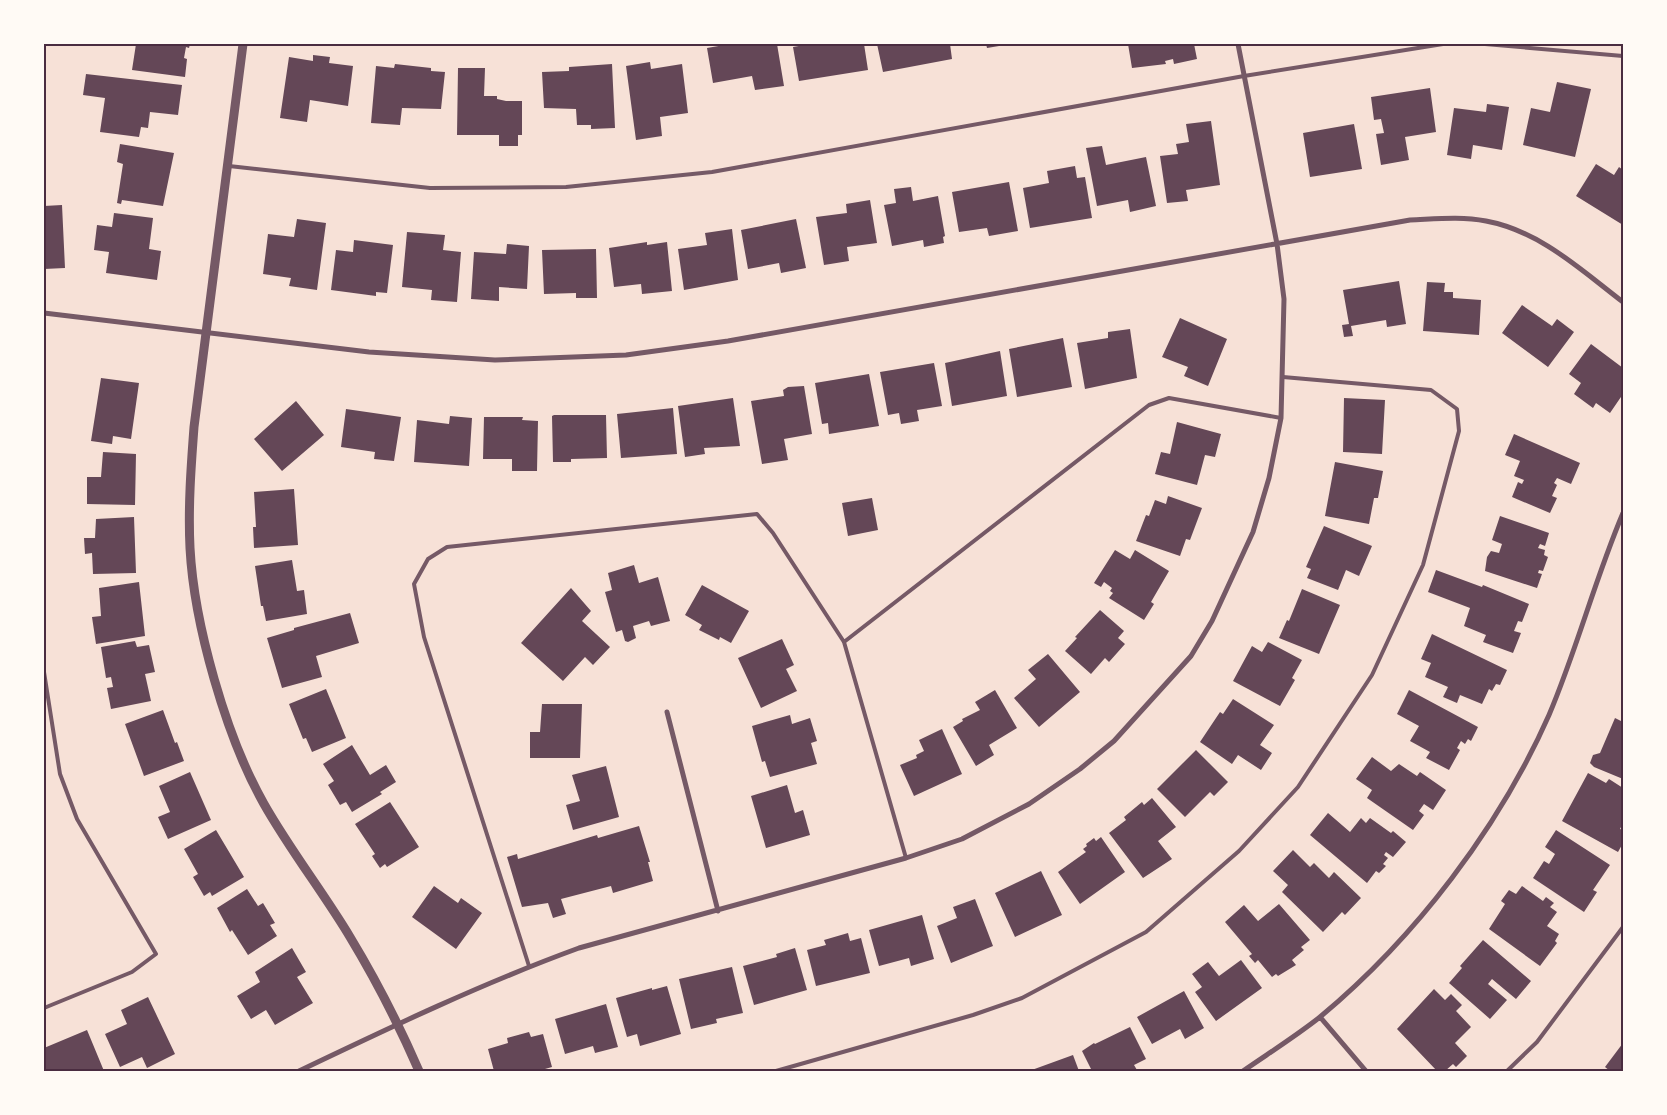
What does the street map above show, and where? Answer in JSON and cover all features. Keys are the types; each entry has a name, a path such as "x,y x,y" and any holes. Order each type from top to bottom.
{"street":[{"path":"243,44 193,444 190,488 190,550 200,619 217,686 236,743 264,803 350,937 399,1023 419,1071"},
{"path":"299,1071 399,1023 529,966 580,948 906,858 962,839 1029,804 1080,769 1114,741 1191,656 1212,622 1253,532 1268,478 1281,418 1284,298 1277,244 1238,44"},
{"path":"44,313 369,352 495,360 626,355 728,341 1410,220 1451,218 1486,220 1526,234 1561,254 1623,302"},
{"path":"1243,1071 1320,1017 1383,959 1454,875 1515,785 1549,715 1606,555 1623,513"},
{"path":"667,712 718,911"},
{"path":"1320,1017 1366,1071"}],"lane":[{"path":"229,166 430,188 566,187 712,172 1244,76 1443,44"},
{"path":"1485,44 1623,56"},
{"path":"776,1071 973,1015 1022,998 1146,932 1239,850 1298,787 1372,674 1423,565 1458,432 1457,409 1431,390 1283,377"},
{"path":"844,642 1150,405 1169,398 1281,418"},
{"path":"529,966 424,636 414,584 428,560 447,547 757,514 773,533 844,642 906,858"},
{"path":"44,672 60,774 77,819 156,954 132,972 44,1008"},
{"path":"1507,1071 1537,1042 1623,927"}],"building":[{"path":"136,44 190,44 189,48 186,47 184,58 187,59 185,77 132,70"},
{"path":"730,44 777,44 784,86 755,90 752,76 713,83 707,48"},
{"path":"810,44 864,44 868,70 799,81 793,47"},
{"path":"877,44 950,44 952,59 883,72"},
{"path":"986,44 1005,44 1005,45 987,48"},
{"path":"1128,44 1194,44 1197,59 1174,64 1173,59 1165,61 1166,64 1132,68"},
{"path":"313,55 330,57 329,63 353,66 348,106 310,100 307,122 280,118 289,57 313,61"},
{"path":"650,62 651,69 682,64 688,113 660,117 662,136 636,140 626,66"},
{"path":"395,64 431,68 431,71 445,72 441,109 402,108 400,125 371,123 376,66 394,68"},
{"path":"612,64 615,128 591,129 591,125 577,125 576,109 544,108 542,72 569,71 569,67"},
{"path":"458,68 485,68 484,96 497,96 497,99 506,101 522,101 522,135 518,135 518,146 499,146 499,135 457,135"},
{"path":"86,74 182,85 178,115 150,112 148,128 141,127 139,137 100,132 105,98 83,95"},
{"path":"1557,82 1591,89 1575,157 1523,145 1531,108 1550,112"},
{"path":"1430,88 1436,132 1405,137 1409,160 1381,165 1376,134 1384,133 1381,119 1374,120 1371,97"},
{"path":"1487,104 1509,107 1502,150 1473,145 1471,159 1447,155 1454,108 1486,112"},
{"path":"1211,121 1220,185 1186,190 1188,201 1167,203 1160,156 1178,154 1176,144 1189,142 1186,124"},
{"path":"1354,124 1362,169 1310,177 1303,133"},
{"path":"120,144 174,153 163,206 122,200 121,204 117,203 123,164 117,162"},
{"path":"1102,146 1106,165 1146,157 1156,206 1130,212 1128,200 1097,206 1086,148"},
{"path":"1596,164 1614,175 1619,167 1623,170 1623,225 1576,196"},
{"path":"1075,166 1077,178 1085,177 1092,218 1030,228 1023,188 1049,183 1047,171"},
{"path":"1009,182 1018,231 989,236 987,228 959,232 952,192"},
{"path":"911,187 913,201 938,196 945,236 943,237 944,243 924,247 923,240 892,246 884,205 896,203 894,189"},
{"path":"870,200 877,243 847,247 849,261 824,265 816,217 847,213 846,204"},
{"path":"62,205 65,268 44,269 44,206"},
{"path":"114,213 153,218 149,249 161,251 157,280 106,273 109,252 94,250 97,225 112,227"},
{"path":"297,219 326,223 317,290 289,286 291,278 263,274 268,234 294,237"},
{"path":"796,219 806,268 781,273 779,263 748,269 741,230"},
{"path":"732,229 738,280 684,290 678,249 707,245 705,233"},
{"path":"407,232 445,235 443,250 461,252 457,302 431,300 432,290 402,287"},
{"path":"354,240 393,245 387,293 376,292 376,296 331,290 336,250 353,252"},
{"path":"647,242 647,245 667,242 672,291 642,294 641,284 614,287 609,248"},
{"path":"507,244 529,246 527,289 499,287 499,301 471,299 474,252 506,254"},
{"path":"596,249 597,298 576,298 576,293 544,294 542,250"},
{"path":"1399,281 1406,324 1387,327 1386,320 1351,326 1353,336 1344,337 1342,325 1349,324 1343,290"},
{"path":"1427,282 1445,283 1444,292 1453,292 1453,298 1481,300 1479,335 1423,331"},
{"path":"1522,305 1552,326 1557,319 1574,332 1548,367 1502,333"},
{"path":"1180,318 1227,339 1208,386 1184,376 1188,367 1162,357"},
{"path":"1130,329 1137,378 1085,389 1077,343 1108,338 1108,332"},
{"path":"1063,338 1072,387 1017,397 1009,349"},
{"path":"1591,344 1623,368 1623,394 1610,413 1596,403 1593,408 1574,394 1581,383 1569,374"},
{"path":"1000,351 1007,396 952,406 945,363"},
{"path":"934,363 942,406 917,410 919,421 901,424 899,413 888,415 880,372"},
{"path":"869,374 879,426 829,434 828,423 822,424 815,383"},
{"path":"101,378 139,383 131,439 113,436 112,444 91,441"},
{"path":"804,386 812,434 784,439 788,460 762,464 751,401 784,396 783,390 788,387"},
{"path":"733,398 740,446 704,448 705,454 685,457 678,406"},
{"path":"1344,398 1385,400 1382,454 1343,452"},
{"path":"296,401 324,435 282,471 254,439"},
{"path":"673,408 677,454 621,458 617,414"},
{"path":"346,409 401,417 394,461 374,459 375,452 341,447"},
{"path":"606,415 607,458 571,459 571,462 553,462 552,416"},
{"path":"450,416 472,418 469,466 414,462 417,420 449,424"},
{"path":"484,417 523,417 522,420 538,421 537,471 512,471 512,459 483,459"},
{"path":"1177,422 1221,434 1215,457 1205,455 1197,485 1155,474 1161,452 1170,454"},
{"path":"1514,434 1580,463 1571,484 1557,478 1554,483 1557,485 1552,496 1557,498 1550,513 1512,497 1518,482 1522,484 1524,480 1514,476 1520,461 1505,455"},
{"path":"103,452 136,454 135,505 87,504 87,477 101,477"},
{"path":"1335,462 1383,471 1378,498 1374,498 1369,524 1325,516"},
{"path":"294,489 298,545 254,548 253,527 256,527 254,492"},
{"path":"1168,496 1202,508 1190,540 1186,539 1180,556 1136,541 1146,515 1149,516 1155,500 1166,504"},
{"path":"872,498 878,530 848,536 842,503"},
{"path":"1500,516 1549,533 1545,546 1540,544 1538,548 1545,550 1544,555 1548,557 1543,571 1539,570 1538,573 1542,574 1537,588 1485,571 1487,557 1491,551 1499,553 1502,544 1492,540"},
{"path":"134,517 136,573 93,574 92,553 85,554 84,538 95,538 96,519"},
{"path":"1324,526 1372,546 1359,576 1346,570 1338,590 1307,578 1311,569 1306,567"},
{"path":"1115,550 1130,559 1135,550 1169,571 1151,602 1154,604 1144,620 1109,598 1113,593 1110,591 1112,588 1104,582 1101,587 1094,583"},
{"path":"292,560 297,591 304,590 307,614 266,621 263,606 261,606 255,566"},
{"path":"634,565 639,583 658,577 670,621 651,626 649,621 633,626 636,638 628,642 625,641 622,630 616,632 605,592 612,590 608,573"},
{"path":"1436,570 1482,587 1483,585 1529,604 1522,622 1518,621 1514,631 1521,633 1513,653 1483,642 1486,635 1464,626 1470,608 1428,592"},
{"path":"139,582 145,636 96,644 92,617 101,616 99,588"},
{"path":"702,585 749,611 731,643 720,637 719,640 699,630 702,625 685,615"},
{"path":"571,588 591,611 582,621 610,647 593,665 585,657 563,681 521,643"},
{"path":"1302,589 1340,605 1319,654 1279,638 1287,620 1289,621"},
{"path":"1100,610 1124,631 1118,638 1125,644 1109,662 1105,658 1091,674 1065,651"},
{"path":"350,613 359,643 316,656 322,677 282,688 267,638 294,630 294,628"},
{"path":"1432,634 1507,670 1500,685 1496,684 1492,691 1489,689 1482,704 1460,695 1457,703 1443,697 1448,687 1425,677 1431,663 1421,659"},
{"path":"782,639 794,665 786,669 797,691 761,708 738,658"},
{"path":"135,641 137,647 149,645 155,672 145,674 151,701 111,709 107,688 113,687 111,677 106,678 101,647"},
{"path":"1268,642 1302,660 1292,678 1295,680 1280,706 1233,681 1252,646 1262,652"},
{"path":"1048,654 1080,692 1039,727 1014,698 1036,679 1028,670"},
{"path":"326,689 346,738 312,752 306,738 303,739 289,704"},
{"path":"995,690 1017,728 989,745 994,755 976,766 953,727 963,721 962,719 980,710 975,702"},
{"path":"1409,690 1478,727 1471,741 1468,739 1465,744 1461,741 1457,748 1460,750 1449,770 1426,758 1430,752 1410,741 1419,726 1397,714"},
{"path":"1233,699 1274,725 1260,745 1272,753 1261,770 1238,755 1232,764 1200,742 1220,712 1223,714"},
{"path":"542,704 582,704 580,758 530,758 530,732 540,732"},
{"path":"163,710 184,761 144,776 125,724"},
{"path":"790,715 792,724 810,718 817,741 811,743 817,764 770,777 765,761 762,762 752,726"},
{"path":"1615,718 1623,722 1623,779 1594,767 1590,763 1593,755 1600,753"},
{"path":"942,729 962,774 914,796 900,765 917,758 916,755 924,751 919,740"},
{"path":"352,745 370,775 386,765 396,782 380,792 382,794 352,812 346,802 340,805 328,785 334,781 323,764"},
{"path":"1196,750 1228,782 1214,796 1210,792 1185,817 1157,789"},
{"path":"1372,757 1391,771 1399,764 1417,776 1420,772 1446,790 1433,810 1424,804 1419,811 1424,815 1413,830 1367,798 1372,790 1356,779"},
{"path":"606,766 619,817 573,830 566,805 580,801 572,775"},
{"path":"190,772 211,820 168,839 158,817 170,812 159,786"},
{"path":"1588,773 1606,783 1609,779 1623,788 1623,823 1620,829 1623,830 1623,843 1618,852 1562,821"},
{"path":"787,785 795,813 803,810 810,835 766,848 751,796"},
{"path":"1152,798 1176,827 1158,841 1172,859 1143,878 1109,833 1126,820 1124,817 1142,802 1144,805"},
{"path":"390,802 419,847 387,867 385,864 380,868 372,856 375,854 355,824"},
{"path":"1328,813 1350,832 1361,818 1366,823 1370,818 1391,833 1393,831 1406,842 1393,857 1386,852 1384,855 1388,858 1383,864 1386,866 1379,873 1376,871 1367,883 1310,835"},
{"path":"639,826 650,862 648,862 653,881 613,893 611,886 561,899 566,914 553,918 548,903 522,907 507,857 517,854 518,859 597,835 598,838"},
{"path":"216,830 244,877 212,896 210,892 204,896 193,877 198,874 184,849"},
{"path":"1556,830 1610,865 1593,890 1597,892 1584,912 1533,878 1544,861 1549,864 1555,854 1545,847"},
{"path":"1101,837 1125,872 1080,904 1058,872 1086,852 1083,849 1087,846 1086,844 1094,838 1096,841"},
{"path":"1293,850 1310,867 1314,863 1329,878 1334,872 1361,898 1345,915 1342,912 1323,932 1282,892 1288,885 1273,871"},
{"path":"1041,871 1062,915 1015,937 995,893"},
{"path":"434,886 458,903 461,898 482,913 456,949 412,917"},
{"path":"1522,886 1543,901 1546,897 1554,903 1550,907 1557,912 1547,926 1559,934 1555,941 1557,943 1540,966 1489,929 1505,904 1501,901 1509,890 1516,894"},
{"path":"247,889 258,906 263,903 275,923 270,925 277,936 248,955 232,930 230,932 217,908"},
{"path":"975,899 993,946 951,963 937,926 957,918 953,907"},
{"path":"1279,904 1310,940 1301,947 1304,950 1292,960 1296,965 1278,976 1276,974 1272,977 1258,960 1255,963 1249,956 1252,954 1225,922 1244,905 1258,921"},
{"path":"922,915 934,959 911,966 909,958 879,966 869,930"},
{"path":"848,933 850,941 861,938 870,973 816,986 807,950 826,945 824,940"},
{"path":"1483,940 1531,981 1516,999 1492,979 1488,984 1507,1000 1490,1019 1449,983 1462,968 1460,966"},
{"path":"292,948 306,972 297,977 313,1003 275,1025 266,1010 251,1019 237,996 260,982 255,972"},
{"path":"795,948 807,990 754,1005 743,966 777,957 776,954"},
{"path":"1241,960 1262,988 1216,1021 1195,992 1202,987 1192,974 1208,962 1219,976"},
{"path":"732,967 743,1013 716,1019 717,1023 691,1029 679,979"},
{"path":"667,986 681,1034 640,1046 637,1034 627,1037 616,998"},
{"path":"1434,989 1445,1000 1451,994 1462,1005 1456,1011 1471,1027 1455,1043 1467,1056 1456,1067 1453,1064 1445,1071 1437,1071 1397,1029"},
{"path":"1184,991 1204,1028 1185,1039 1180,1029 1152,1044 1137,1017"},
{"path":"148,997 175,1054 147,1068 142,1057 120,1067 105,1034 127,1024 121,1010"},
{"path":"606,1004 618,1047 595,1053 593,1046 565,1054 555,1019"},
{"path":"1130,1027 1146,1059 1134,1065 1137,1070 1092,1071 1082,1051 1094,1043"},
{"path":"87,1030 104,1071 44,1071 44,1048"},
{"path":"529,1032 531,1037 543,1034 552,1067 545,1069 546,1071 494,1071 488,1049 508,1043 507,1038"},
{"path":"1623,1043 1623,1071 1610,1071 1605,1067"},
{"path":"1073,1055 1079,1071 1029,1071"}]}
